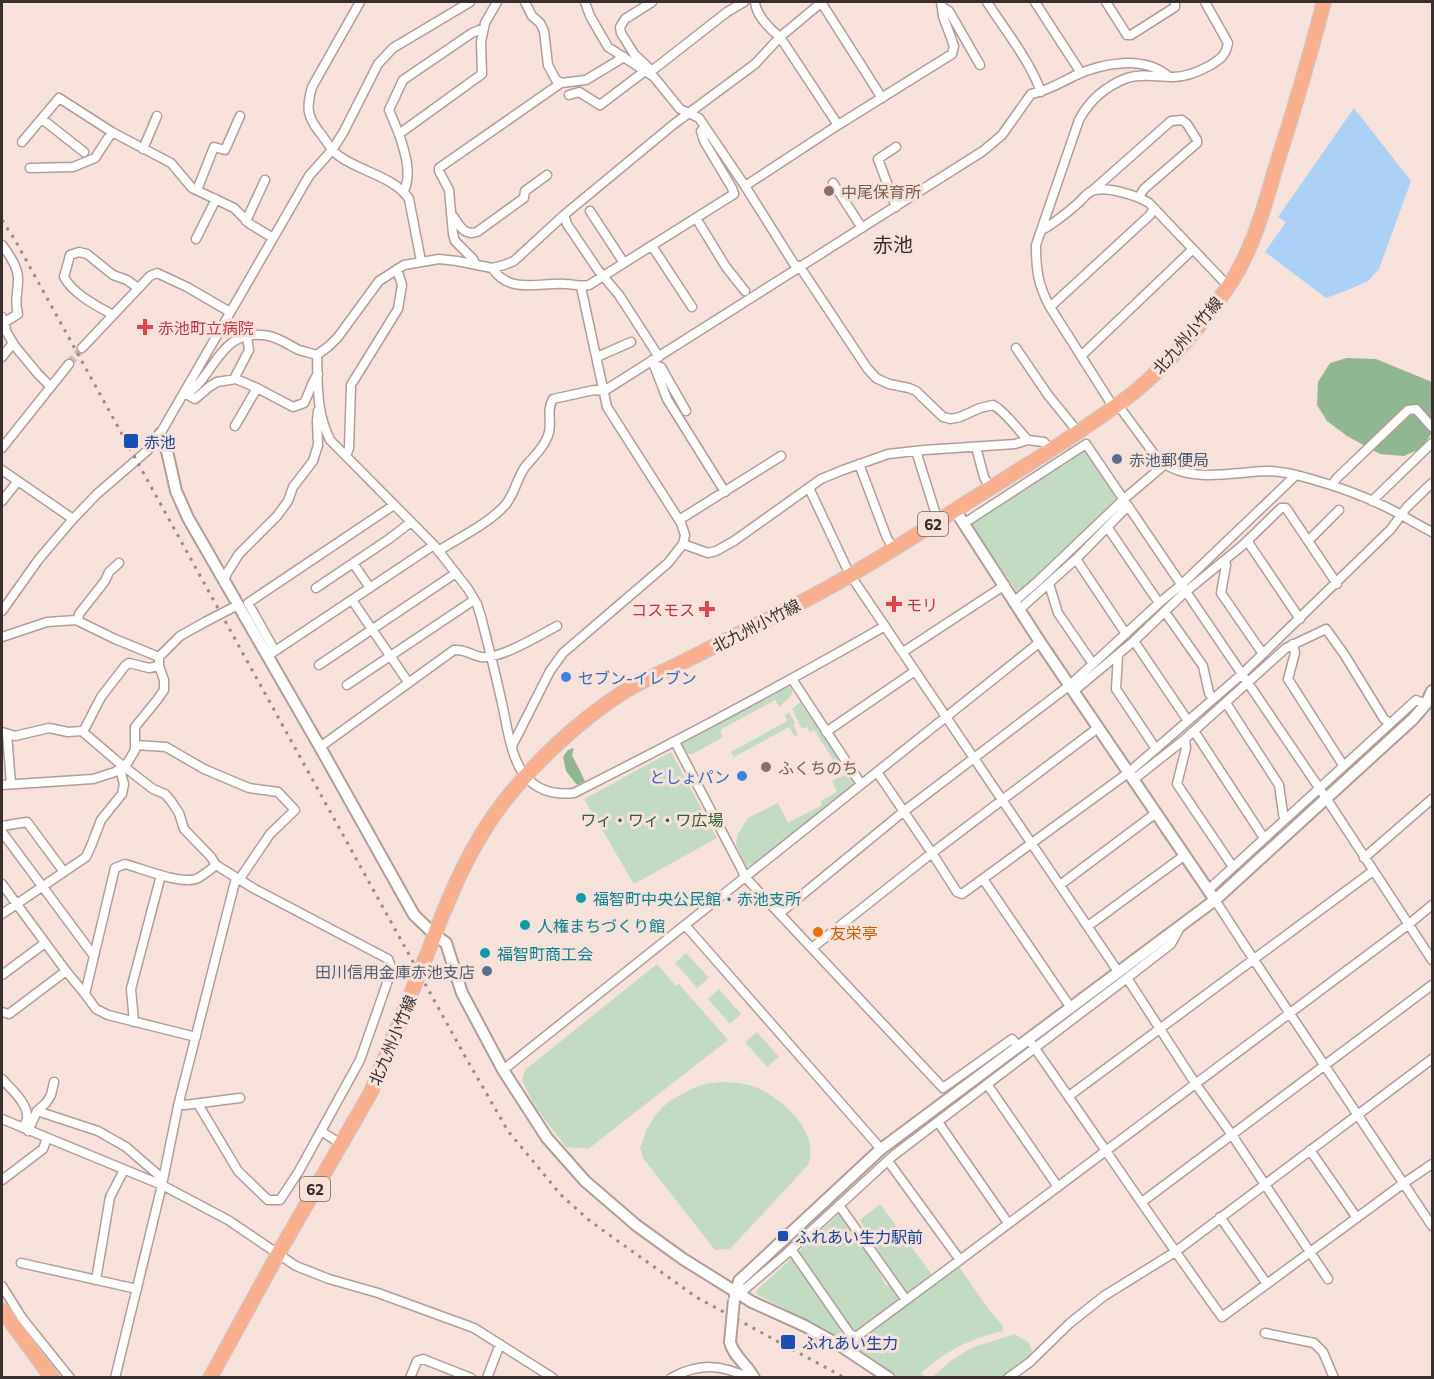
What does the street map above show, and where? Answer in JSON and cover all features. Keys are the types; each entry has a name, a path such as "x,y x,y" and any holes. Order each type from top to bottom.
{"main road":[{"name":"北九州小竹線","path":"210,1377 371,1092 465,862 506,799 561,741 624,692 798,604 853,579 893,548 1051,450 1147,382 1176,352 1241,266 1263,211 1307,68 1324,2"},
{"path":"2,1310 52,1377"}],"street":[{"path":"360,2 312,87 308,103 310,115 332,150 340,157 404,191 409,199 421,261"},
{"path":"2,611 39,559 73,519 97,494 148,450 160,434 309,176 343,134 378,64 393,48 470,2"},
{"path":"399,134 482,74 481,42 484,28 497,2"},
{"path":"525,2 532,16 540,23 544,31 548,65 556,80 561,82 586,80 624,57"},
{"path":"585,2 590,16 608,47 649,72"},
{"path":"652,2 625,19 620,27 621,33 634,54 680,109 699,118 794,264 800,267 876,378 916,391 942,417 951,419 960,417 993,405 999,408 1028,440"},
{"path":"569,95 579,92 600,105 744,2"},
{"path":"755,2 755,8 770,29 780,37 838,125"},
{"path":"317,355 338,337 379,281 404,265 439,259 492,268 514,261 564,215 674,124 754,64 780,37 822,2 882,98"},
{"path":"987,2 1024,59 1041,92"},
{"path":"1035,2 1081,73"},
{"path":"1106,2 1127,35 1131,35 1175,7 1175,2"},
{"path":"1205,2 1228,43 1225,54 1219,60 1189,75 1128,78 1101,92 1085,108 1036,245 1041,290 1081,356 1116,406 1164,465 1184,473 1211,476 1269,471 1296,475 1332,485 1372,501 1432,532"},
{"path":"745,186 952,54 954,46 943,16 942,3"},
{"path":"942,3 980,65"},
{"path":"404,191 407,184 407,160 389,110 403,80 472,33 484,28"},
{"path":"271,654 370,588 436,548 476,528 497,513 514,493 524,469 543,448 549,435 551,422 549,406 553,399 594,390 604,391 655,361 983,151 1002,135 1031,94 1041,92 1081,73 1110,65 1126,63 1147,65 1168,76"},
{"path":"475,264 456,242 453,234 449,190 439,168 561,82"},
{"path":"22,142 59,98 112,132 171,163 192,188 234,208 249,224 273,238"},
{"path":"143,149 157,116"},
{"path":"197,190 214,147 225,150 240,116"},
{"path":"42,119 84,152"},
{"path":"1042,230 1054,224 1171,121 1182,120 1187,124 1197,143 1144,189 1138,197"},
{"path":"492,268 498,277 518,285 566,284 581,287 589,285 734,194 704,141 701,131 705,127"},
{"path":"30,168 72,167 95,158 112,132"},
{"path":"896,147 878,159 896,207"},
{"path":"451,214 464,231 472,234 477,232 524,198 525,191 548,175"},
{"path":"246,221 265,180"},
{"path":"833,183 862,228"},
{"path":"1092,190 1129,194 1149,203 1228,286"},
{"path":"196,239 216,199"},
{"path":"1050,307 1150,215 1154,208"},
{"path":"590,211 624,263"},
{"path":"564,215 567,224 603,276 620,295 655,361 667,399 725,492"},
{"path":"696,218 726,267 745,291"},
{"path":"2,245 9,253 18,277 15,304 18,314 3,320 6,330 13,343 50,386"},
{"path":"652,246 692,307"},
{"path":"1081,356 1193,249"},
{"path":"113,315 86,299 67,282 64,277 70,255 79,252 87,254 113,275 127,280 138,288"},
{"path":"346,456 350,448 351,385 398,309 402,285 397,269"},
{"path":"82,348 150,276 157,273 230,312"},
{"path":"512,747 550,671 563,653 668,563 683,544 686,535 679,520 607,407 581,287"},
{"path":"184,396 198,384 226,346 235,339 260,334 272,336 317,355"},
{"path":"234,379 249,350 247,336"},
{"path":"597,357 631,342"},
{"path":"2,357 13,343"},
{"path":"1016,348 1077,432"},
{"path":"224,582 238,554 277,516 288,501 293,487 313,461 318,445 317,355"},
{"path":"655,361 661,367 686,411"},
{"path":"2,448 69,364"},
{"path":"184,396 195,399 217,382 234,379 293,407 304,403 318,374"},
{"path":"235,426 257,388"},
{"path":"319,407 330,440 436,548 468,589 481,617 514,756 525,777 536,786 551,793 561,795 574,793 675,742 885,626"},
{"path":"1332,485 1408,410 1416,409 1432,427"},
{"path":"160,434 167,451 176,491 188,518 236,605 271,654"},
{"path":"683,544 708,553 716,550 734,541 821,479 888,454 1015,444 1028,440 1044,442 1051,450"},
{"path":"1372,501 1432,443"},
{"path":"963,524 1086,444 1323,794 1432,960"},
{"path":"975,447 984,477 990,488"},
{"path":"916,451 938,520"},
{"path":"679,520 781,456"},
{"path":"859,464 887,538 893,548"},
{"path":"1017,605 1038,581 1126,503 1164,465"},
{"path":"2,470 73,519"},
{"path":"780,913 903,812 1118,655 1165,612 1183,589 1296,475"},
{"path":"2,501 18,481"},
{"path":"877,772 957,892 962,894 1032,843 1185,739 1226,703 1263,654 1391,530 1407,507 1432,483"},
{"path":"809,488 853,579 1088,926 1160,1028 1328,1279"},
{"path":"1017,605 1049,584 1076,559 1108,528 1126,503"},
{"path":"394,505 248,603 271,654 320,747 414,915 446,943 465,1001 503,1070 547,1138 585,1181 636,1225 736,1295 805,1326 889,1377"},
{"path":"1072,688 1093,664 1159,603 1225,560 1281,508 1286,508 1337,584"},
{"path":"955,510 1432,1226"},
{"path":"1308,541 1340,510"},
{"path":"316,588 411,522"},
{"path":"1108,528 1159,603"},
{"path":"1248,540 1300,619"},
{"path":"1076,559 1126,634"},
{"path":"1225,560 1221,593 1263,654"},
{"path":"78,621 79,614 105,582 109,572 119,563"},
{"path":"353,563 370,588"},
{"path":"319,665 456,573"},
{"path":"1049,584 1058,613 1093,664"},
{"path":"903,652 1005,585"},
{"path":"352,600 408,682"},
{"path":"347,684 474,600"},
{"path":"83,732 101,697 125,666 129,663 149,668 159,662 180,636 236,605"},
{"path":"1165,612 1203,666 1209,693 1213,699"},
{"path":"2,637 48,622 78,621 159,662 164,680 164,690 135,727 135,750 122,768 93,778 2,785"},
{"path":"320,747 454,650 462,649 481,657 491,656 526,643 556,626"},
{"path":"1131,777 1156,749 1213,699 1286,648 1326,629 1384,719 1390,723"},
{"path":"1134,641 1188,721"},
{"path":"503,1070 1041,642"},
{"path":"1293,644 1295,653 1288,679 1343,765"},
{"path":"1118,655 1116,689 1156,749"},
{"path":"826,732 915,671"},
{"path":"792,679 861,784"},
{"path":"754,1377 734,1353 730,1342 739,1281 881,1149 1019,1047 1032,1044 1123,976 1215,900 1323,794 1413,719 1426,704 1432,691"},
{"path":"1208,890 1284,820 1323,794 1343,765 1416,700 1426,704"},
{"path":"1226,703 1279,785 1284,820"},
{"path":"812,948 1099,727"},
{"path":"11,784 4,733 15,736 49,728 83,732 122,768 153,789 165,794 179,813 184,829 216,865 237,879 388,959 392,969 360,1060 299,1171 279,1200 268,1200 238,1170 198,1104"},
{"path":"1194,731 1264,838"},
{"path":"1185,739 1186,748 1177,784 1233,867"},
{"path":"675,742 745,877 943,1088 1012,1039 1019,1047"},
{"path":"115,1377 179,1104 237,879 270,834 295,810 278,792 249,788 204,769 166,747 135,745"},
{"path":"2,914 86,857 101,820 122,794 124,784 122,768"},
{"path":"1364,858 1432,799"},
{"path":"1060,885 1156,813"},
{"path":"2,826 27,822 64,872"},
{"path":"2,832 94,956"},
{"path":"1088,926 1185,855"},
{"path":"85,994 115,868 125,864 177,880 187,880 198,878 216,865"},
{"path":"1069,1096 1373,871"},
{"path":"134,1022 131,989 160,874"},
{"path":"983,879 1071,1008"},
{"path":"2,884 96,1009 108,1015 196,1037"},
{"path":"791,1249 850,1334 856,1336 1432,905"},
{"path":"685,925 881,1149"},
{"path":"2,975 45,943"},
{"path":"2,1012 9,1014 66,971"},
{"path":"736,1295 791,1249 888,1161 987,1084 1071,1008 1123,976"},
{"path":"1142,1202 1432,985"},
{"path":"1032,1044 1222,1317 1432,1164"},
{"path":"1008,1377 1030,1362 1070,1323 1104,1296 1175,1252 1432,1059"},
{"path":"2,1079 26,1110 26,1129"},
{"path":"26,1129 37,1111 51,1095 54,1082"},
{"path":"987,1084 1058,1186"},
{"path":"179,1104 198,1104 240,1098"},
{"path":"37,1111 98,1131 126,1147 162,1182"},
{"path":"2,1119 124,1170 162,1182 228,1220 296,1266 474,1328 553,1377"},
{"path":"938,1122 1008,1223"},
{"path":"321,1131 341,1144"},
{"path":"2,1180 43,1149 47,1138"},
{"path":"1310,1150 1357,1218"},
{"path":"888,1161 960,1260"},
{"path":"96,1280 110,1197 124,1170"},
{"path":"839,1205 906,1300"},
{"path":"1220,1217 1267,1284"},
{"path":"21,1263 137,1289"},
{"path":"2,1287 22,1318 70,1377"},
{"path":"1265,1333 1314,1343 1323,1352 1334,1377"},
{"path":"487,1377 500,1344"},
{"path":"410,1377 417,1361 423,1359 471,1377"},
{"path":"670,1377 704,1366 726,1368 749,1377"}],"green space":[{"path":"1347,358 1376,359 1432,382 1432,433 1420,449 1404,456 1380,454 1347,436 1327,421 1317,405 1318,382 1330,363"},
{"path":"1084,450 1089,451 1119,500 1021,591 1017,592 972,525 974,520"},
{"path":"787,686 792,689 792,695 779,707 775,700 720,730 723,737 693,754 683,749 682,742"},
{"path":"800,702 840,760 838,767 814,730 810,732 807,727 802,729 792,709"},
{"path":"789,712 798,735 795,737 789,727 734,757 731,752 787,721 785,715"},
{"path":"574,748 572,755 585,781 577,785 566,771 563,757 568,750"},
{"name":"ワィ・ワィ・ワ広場","path":"671,752 717,838 634,884 584,799"},
{"path":"847,774 855,784 751,868 746,866 736,845 737,836 748,818 778,803 788,823 822,805 821,801 837,792 832,781"},
{"path":"686,953 709,978 697,988 675,963"},
{"path":"657,964 676,986 679,984 728,1040 588,1149 566,1147 534,1105 522,1080 525,1070"},
{"path":"719,989 741,1014 730,1024 708,999"},
{"path":"757,1032 779,1057 767,1067 745,1042"},
{"path":"721,1082 749,1085 760,1089 784,1105 803,1127 811,1152 808,1165 730,1249 715,1250 643,1158 640,1148 647,1129 657,1113 668,1102 693,1088"},
{"path":"880,1204 938,1283 959,1267 1003,1326 1003,1331 969,1342 940,1358 921,1373 925,1377 899,1377 833,1334 756,1294 757,1290 841,1212 873,1260 886,1286 894,1283 860,1220"},
{"path":"1015,1334 1029,1343 1034,1356 1003,1377 931,1378 971,1348"}],"water":[{"path":"1354,108 1411,181 1379,269 1368,281 1326,298 1265,252 1286,222 1278,217"}],"tunnel":[{"path":"69,364 82,348"}],"railway":[{"path":"2,220 508,1131 561,1195 590,1221 696,1297 845,1378"}],"place":[{"name":"中尾保育所","path":"829,191"},
{"name":"赤池町立病院","path":"145,327"},
{"name":"赤池","path":"131,441"},
{"name":"赤池郵便局","path":"1117,459"},
{"name":"モリ","path":"894,604"},
{"name":"コスモス","path":"707,609"},
{"name":"セブン-イレブン","path":"566,677"},
{"name":"ふくちのち","path":"766,767"},
{"name":"としょパン","path":"742,776"},
{"name":"福智町中央公民館・赤池支所","path":"581,898"},
{"name":"人権まちづくり館","path":"525,925"},
{"name":"友栄亭","path":"818,932"},
{"name":"福智町商工会","path":"485,953"},
{"name":"田川信用金庫赤池支店","path":"487,971"},
{"name":"ふれあい生力駅前","path":"783,1236"},
{"name":"ふれあい生力","path":"788,1342"}],"district":[{"name":"赤池","path":"893,244"}]}
